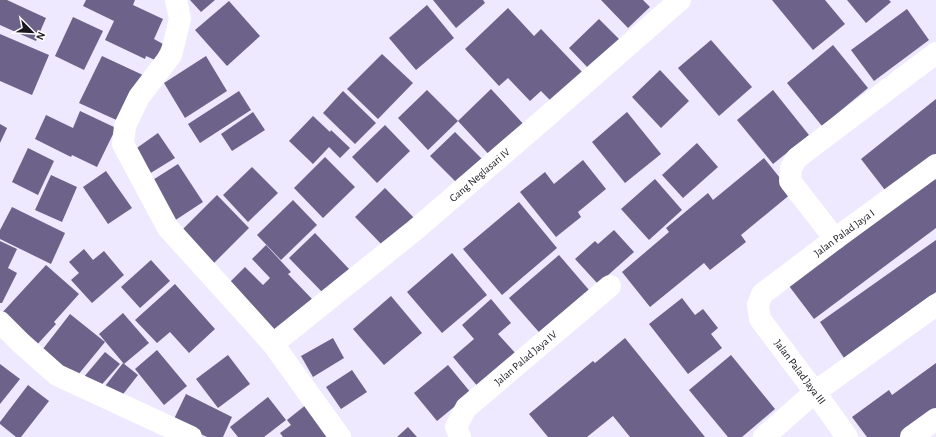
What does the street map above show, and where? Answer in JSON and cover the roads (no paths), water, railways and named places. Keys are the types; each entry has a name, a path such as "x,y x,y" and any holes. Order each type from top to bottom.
{"street":[{"path":"176,0 180,19 171,55 140,97 125,126 123,144 168,228 273,344 340,437"},
{"name":"Gang Neglasari IV","path":"273,344 415,230 680,0"},
{"path":"835,239 790,181 791,168 797,158 936,53"},
{"name":"Jalan Palad Jaya I","path":"758,305 762,294 936,165"},
{"name":"Jalan Palad Jaya IV","path":"460,437 456,427 466,408 610,286"},
{"name":"Jalan Palad Jaya III","path":"758,305 760,319 847,437"},
{"path":"764,437 815,392 936,305"},
{"path":"0,322 57,375 191,437"},
{"path":"911,437 936,420"}]}
